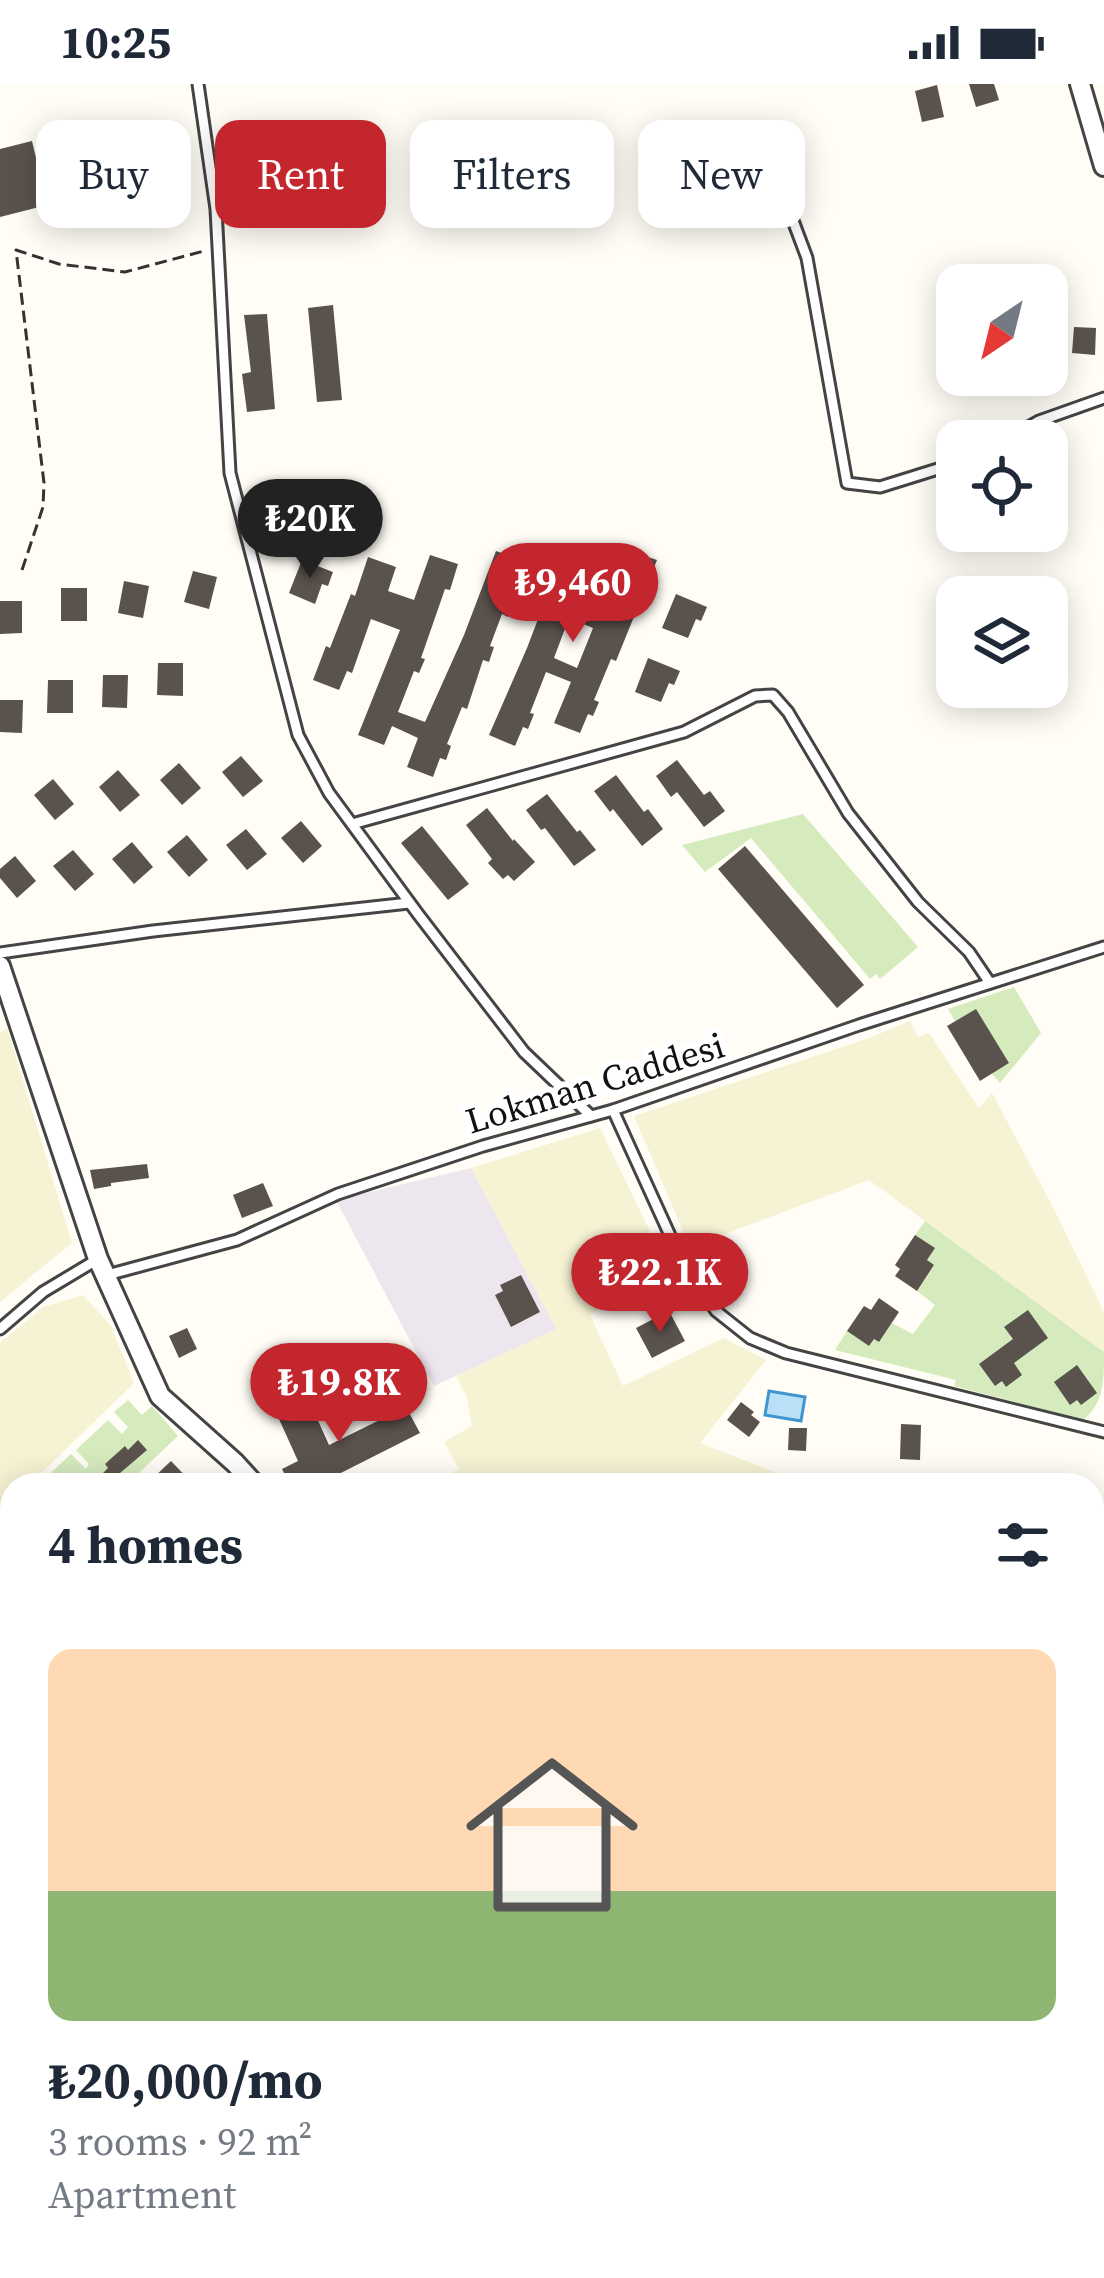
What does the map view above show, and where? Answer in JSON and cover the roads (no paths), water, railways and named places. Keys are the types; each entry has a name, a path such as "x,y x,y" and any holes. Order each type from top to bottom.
{"street":[{"path":"1080,84 1104,166"},
{"path":"0,966 102,1267 160,1396 245,1473"}],"lane":[{"path":"198,84 216,209 230,473 298,735 328,793 409,903 524,1052 591,1117"},
{"path":"796,228 807,257 847,483 880,487 936,470"},
{"path":"1042,420 1104,398"},
{"path":"352,824 684,732 755,695 773,695 848,812 918,902 969,952 990,983"},
{"path":"0,953 409,903"},
{"name":"Lokman Caddesi","path":"0,1329 43,1292 102,1267 237,1240 338,1193 613,1110 1104,947"},
{"path":"613,1110 678,1253 716,1311 750,1338 786,1353 1104,1432"}],"water":[{"path":"769,1391 805,1397 801,1421 765,1415"}]}
